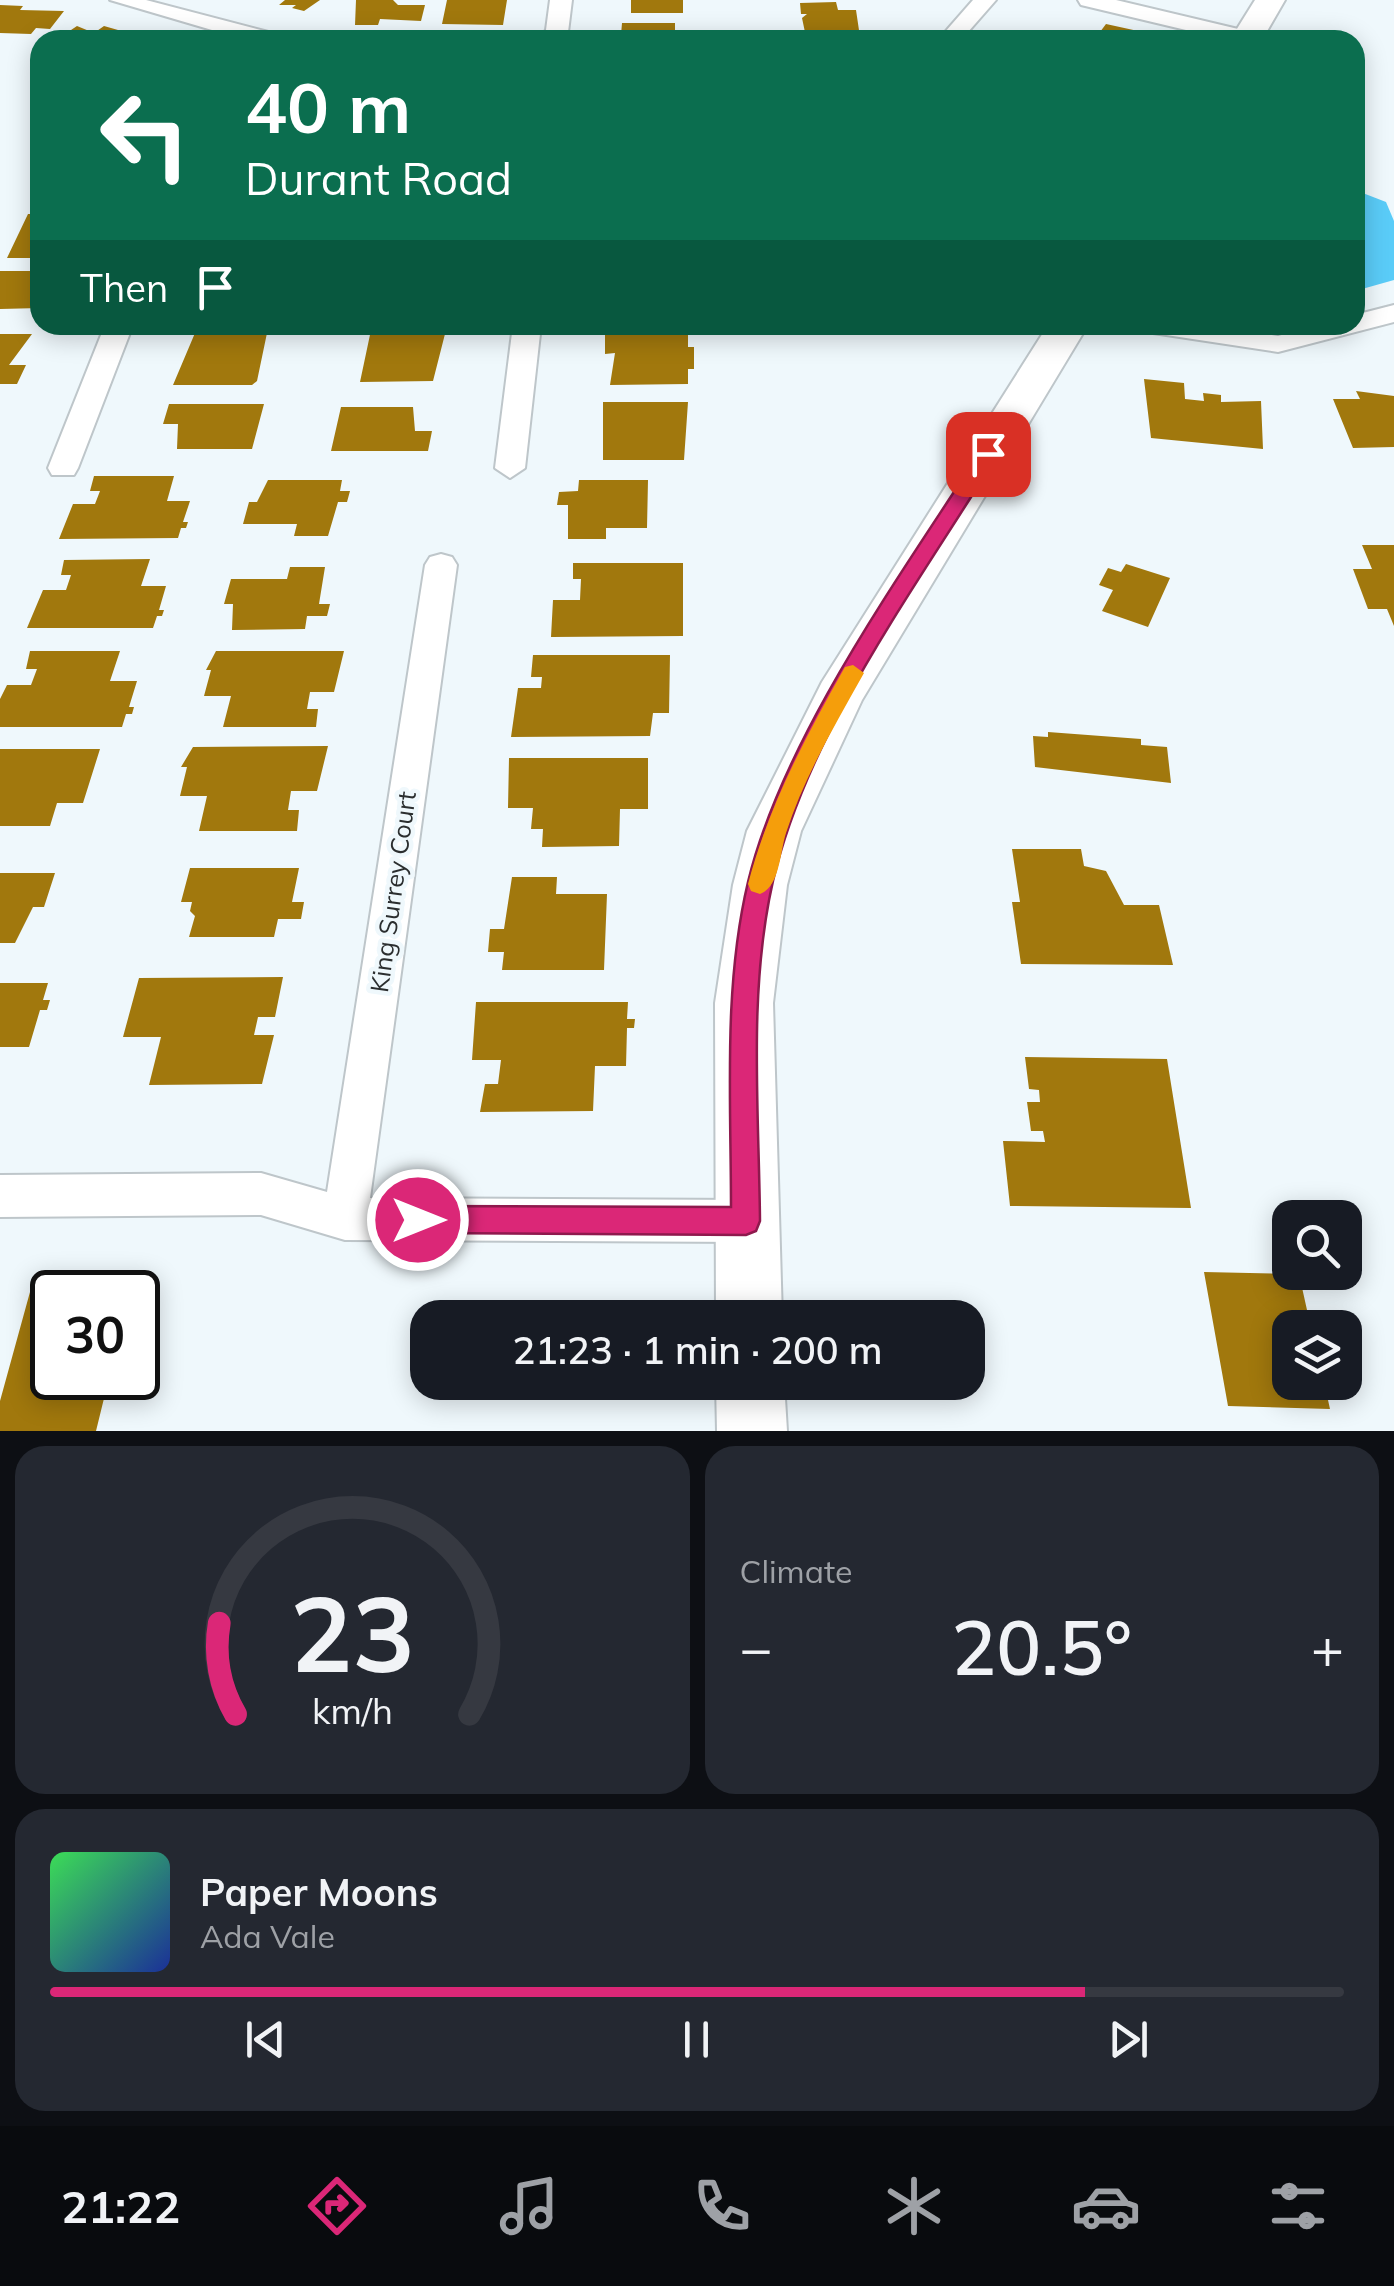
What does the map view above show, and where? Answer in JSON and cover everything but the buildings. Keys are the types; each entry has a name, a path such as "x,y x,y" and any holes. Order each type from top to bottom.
{"street":[{"path":"121,0 234,30"},
{"path":"557,30 561,0"},
{"path":"958,30 985,0"},
{"path":"1089,0 1210,30"},
{"path":"1252,30 1270,0"},
{"path":"1365,321 1394,313"},
{"path":"62,468 114,335"},
{"path":"510,468 526,335"},
{"path":"748,1300 744,1003 760,885 774,831 839,695 1062,335"},
{"path":"1219,335 1278,344 1311,335"},
{"name":"King Surrey Court","path":"345,1219 441,565"},
{"path":"0,1196 262,1194 345,1219 746,1221"},
{"path":"751,1400 752,1431"}],"water":[{"path":"1365,194 1386,202 1394,221 1394,280 1365,288"}],"slow traffic":[{"path":"760,884 774,831 805,758 853,673"}],"route":[{"path":"418,1220 746,1221 744,1003 750,942 774,831 805,758 839,695 988,454"}]}
